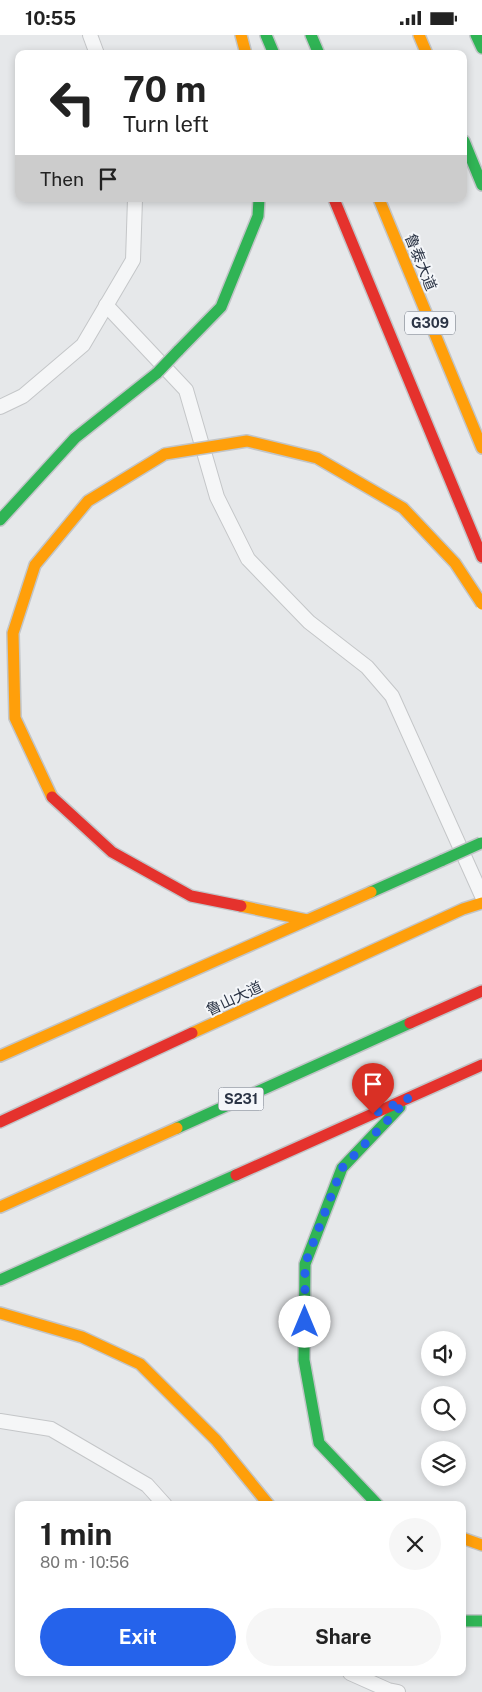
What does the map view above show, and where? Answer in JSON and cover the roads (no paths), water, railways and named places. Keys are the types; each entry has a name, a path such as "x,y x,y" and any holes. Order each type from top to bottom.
{"main road":[{"path":"241,35 245,50"},
{"path":"266,35 272,50"},
{"path":"311,35 317,50"},
{"path":"419,35 425,50"},
{"path":"476,35 482,48"},
{"path":"467,148 482,185"},
{"path":"0,520 75,437 157,373 221,307 258,216 259,202"},
{"path":"335,202 482,557"},
{"name":"鲁泰大道","path":"380,202 482,447"},
{"path":"306,920 192,897 112,852 52,797 15,718 13,633 34,565 88,501 164,454 247,441 317,458 403,508 455,563 482,604"},
{"path":"0,1056 481,843"},
{"name":"鲁山大道","path":"0,1122 463,909 482,903"},
{"name":"S231","path":"0,1207 482,991"},
{"path":"0,1280 482,1065"},
{"path":"374,1501 319,1443 304,1360 305,1264 342,1168 409,1098"},
{"path":"0,1313 82,1337 140,1364 216,1440 266,1501"},
{"path":"466,1539 482,1545"},
{"path":"466,1621 482,1621"}],"lane":[{"path":"90,35 96,50"},
{"path":"0,407 23,396 83,345 133,260 135,202"},
{"path":"106,305 186,389 217,497 248,559 309,622 367,667 392,696 482,896"},
{"path":"0,1421 52,1429 147,1485 161,1501"},
{"path":"357,1676 388,1690 398,1692"}]}
